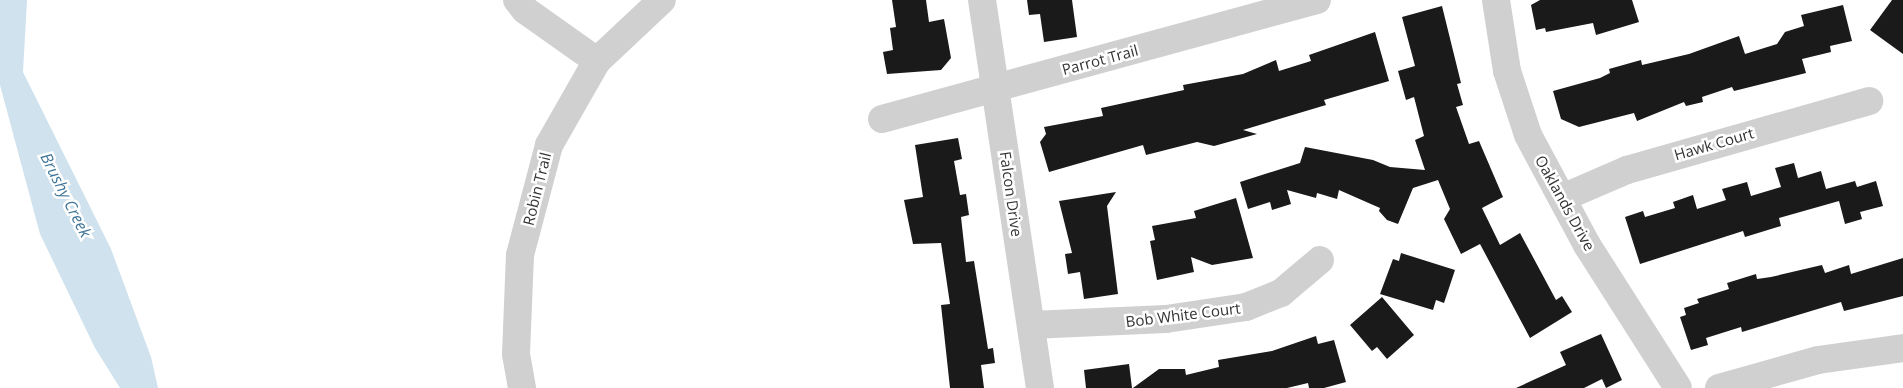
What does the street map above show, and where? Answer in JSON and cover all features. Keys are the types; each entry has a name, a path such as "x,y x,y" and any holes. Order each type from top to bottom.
{"street":[{"path":"518,0 525,10 597,61"},
{"name":"Robin Trail","path":"522,388 516,354 520,255 549,145 597,61 662,0"},
{"name":"Falcon Drive","path":"982,0 1040,388"},
{"name":"Parrot Trail","path":"882,120 1317,0"},
{"name":"Oaklands Drive","path":"1496,0 1516,104 1535,151 1587,245 1678,388"},
{"name":"Hawk Court","path":"1562,198 1627,170 1869,101"},
{"name":"Bob White Court","path":"1031,325 1166,319 1246,307 1282,293 1320,260"},
{"path":"1719,388 1818,360 1903,348"}],"water":[{"name":"Brushy Creek","path":"0,0 27,0 23,72 111,249 151,357 158,388 120,388 95,348 40,234 0,85"}],"building":[{"path":"892,0 926,0 929,22 944,19 951,58 941,70 887,74 883,52 893,50 890,28 896,27"},
{"path":"1027,0 1072,0 1077,37 1044,42 1040,14 1029,15"},
{"path":"1540,0 1632,0 1639,22 1596,35 1593,23 1546,32 1545,28 1536,30 1531,5"},
{"path":"1892,0 1903,0 1903,54 1870,30"},
{"path":"1843,5 1852,41 1830,46 1831,52 1802,59 1806,73 1734,91 1732,87 1702,97 1703,102 1686,106 1684,102 1637,121 1634,113 1579,127 1561,119 1553,91 1600,78 1610,73 1609,69 1641,60 1642,65 1689,54 1739,36 1745,54 1777,44 1785,32 1804,26 1801,15"},
{"path":"1442,6 1461,83 1457,84 1463,105 1456,107 1469,144 1479,141 1503,197 1482,208 1500,245 1520,233 1556,300 1562,296 1572,312 1530,338 1480,244 1461,254 1444,219 1450,209 1438,180 1413,188 1398,224 1387,220 1379,211 1380,208 1339,190 1337,199 1317,193 1316,198 1287,190 1291,204 1272,210 1270,202 1248,209 1240,182 1300,163 1305,147 1373,160 1390,167 1425,170 1415,140 1424,136 1414,97 1406,100 1398,71 1415,66 1402,17"},
{"path":"1375,32 1389,81 1324,100 1326,105 1243,130 1257,134 1214,146 1197,142 1146,155 1143,145 1049,172 1040,142 1046,134 1044,127 1103,116 1101,108 1184,90 1183,85 1243,74 1276,60 1279,71 1311,61 1309,55"},
{"path":"958,138 962,159 954,161 960,195 966,194 969,215 961,217 966,262 974,261 988,349 993,348 995,363 981,365 984,388 950,388 941,305 950,304 941,243 913,244 904,200 923,197 915,145"},
{"path":"1794,163 1798,178 1821,171 1826,189 1855,181 1857,187 1876,181 1883,206 1860,212 1862,219 1845,224 1839,201 1779,218 1781,226 1745,237 1743,231 1640,264 1625,217 1643,211 1645,217 1675,208 1673,202 1693,195 1697,209 1726,200 1722,189 1747,182 1751,196 1781,187 1775,168"},
{"path":"1116,192 1107,206 1118,294 1084,299 1080,272 1068,274 1065,254 1072,253 1059,201"},
{"path":"1236,198 1253,258 1212,265 1191,257 1194,272 1157,280 1150,241 1155,240 1152,226 1196,218 1194,211"},
{"path":"1401,253 1455,270 1444,303 1436,300 1433,310 1380,294 1393,259 1399,261"},
{"path":"1903,258 1903,296 1844,311 1841,302 1742,332 1741,327 1706,338 1708,345 1691,350 1680,317 1686,315 1684,308 1699,303 1697,299 1729,289 1727,283 1756,274 1757,279 1822,265 1825,273 1849,265 1851,274"},
{"path":"1382,297 1414,335 1387,359 1377,347 1372,351 1350,325"},
{"path":"1601,334 1622,380 1606,388 1602,379 1584,388 1516,388 1566,365 1560,352"},
{"path":"1316,336 1318,344 1334,340 1346,382 1324,388 1309,388 1308,383 1287,388 1133,388 1159,369 1185,369 1186,375 1219,367 1218,360 1272,351"},
{"path":"1129,364 1132,388 1086,388 1084,370"}]}
